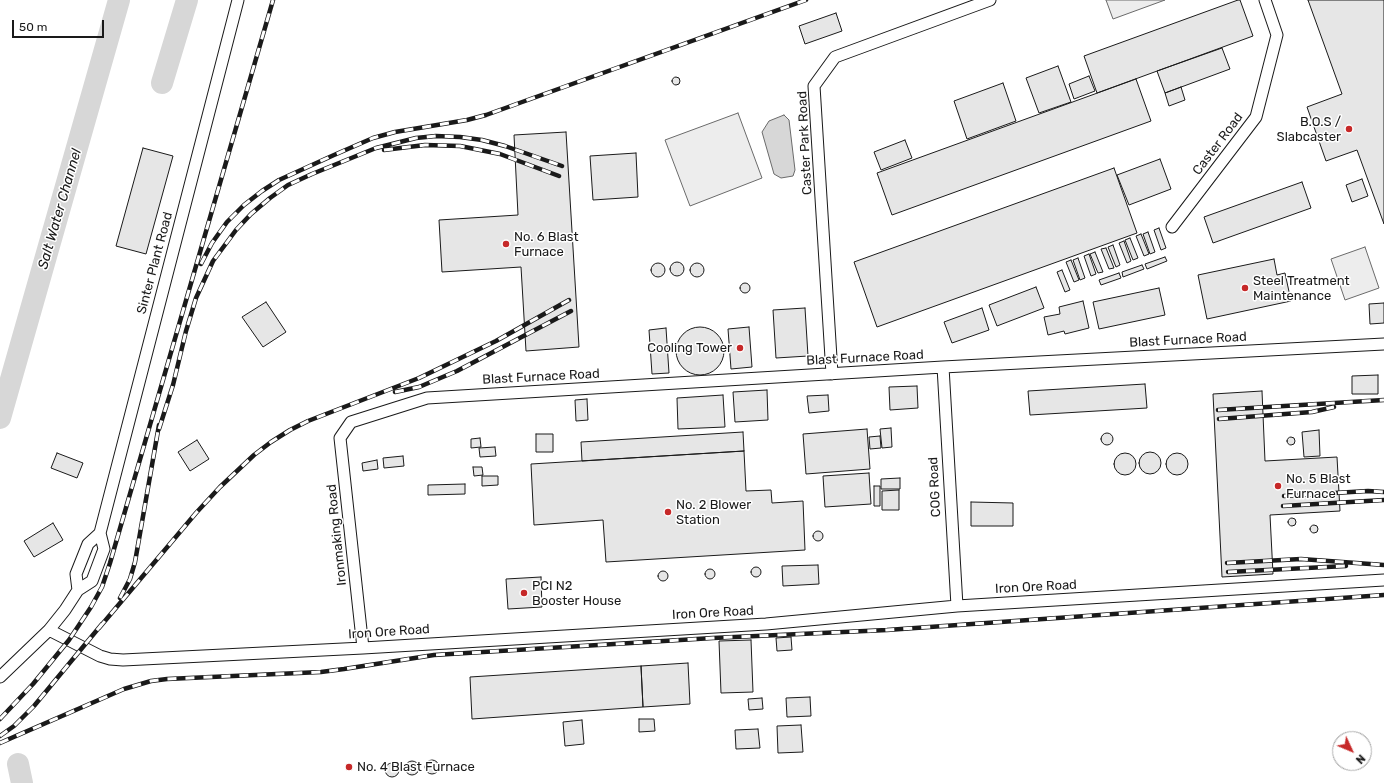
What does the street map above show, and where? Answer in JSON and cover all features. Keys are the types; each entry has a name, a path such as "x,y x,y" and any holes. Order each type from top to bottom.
{"street":[{"name":"Sinter Plant Road","path":"0,677 50,630 78,590 92,581 102,556 104,549 100,533 238,0"},
{"name":"Caster Park Road","path":"832,374 814,86 835,57 990,0"},
{"name":"Caster Road","path":"1172,227 1256,117 1276,35 1265,0"},
{"name":"Blast Furnace Road","path":"351,422 427,398 943,367 1384,344"},
{"name":"COG Road","path":"943,367 957,606"},
{"name":"Ironmaking Road","path":"351,422 340,438 363,648"},
{"name":"Sinter Plant Road","path":"78,590 76,574 88,544 100,533"},
{"name":"Iron Ore Road","path":"50,630 100,656 110,659 123,660 363,648 766,624 957,606 1384,580"}],"shaded area":[{"path":"1106,0 1165,0 1113,19"},
{"path":"738,113 762,178 690,206 665,140"},
{"path":"784,115 789,120 795,170 793,176 781,178 774,174 762,132 769,121"},
{"path":"1365,247 1379,288 1345,300 1331,259"}],"building":[{"path":"1240,0 1253,36 1097,93 1084,56"},
{"name":"B.O.S / Slabcaster","path":"1308,0 1384,0 1384,224 1357,150 1326,161 1307,107 1342,94"},
{"path":"836,13 842,31 805,44 799,26"},
{"path":"1222,48 1230,69 1165,93 1157,71"},
{"path":"1058,66 1071,102 1039,113 1026,78"},
{"path":"1089,76 1095,91 1074,99 1069,84"},
{"path":"674,77 678,77 680,81 678,85 674,85 672,83 672,79"},
{"path":"1136,79 1151,121 892,215 877,173"},
{"path":"1003,83 1016,121 967,139 954,101"},
{"path":"1181,87 1185,100 1169,106 1165,93"},
{"name":"No. 6 Blast Furnace","path":"566,132 579,347 526,351 521,267 442,272 439,220 518,215 514,135"},
{"path":"905,140 912,158 881,170 874,152"},
{"path":"143,148 173,156 146,254 116,246"},
{"path":"636,153 638,197 593,200 590,156"},
{"path":"1160,159 1171,189 1129,205 1117,175"},
{"path":"1114,168 1137,233 877,327 854,262"},
{"path":"1362,179 1368,196 1352,202 1346,185"},
{"path":"1302,182 1311,208 1213,243 1204,217"},
{"path":"1159,228 1166,248 1161,250 1154,230"},
{"path":"1148,232 1155,252 1150,254 1143,234"},
{"path":"1141,234 1149,254 1144,256 1136,236"},
{"path":"1130,238 1138,258 1133,260 1125,240"},
{"path":"1124,241 1131,261 1127,263 1119,243"},
{"path":"1113,245 1120,265 1116,267 1108,247"},
{"path":"1106,248 1114,268 1109,269 1101,249"},
{"path":"1095,252 1103,272 1098,273 1090,254"},
{"path":"1089,254 1096,274 1091,276 1084,256"},
{"path":"1165,257 1167,261 1147,269 1145,264"},
{"path":"1078,258 1085,278 1080,280 1073,260"},
{"name":"Steel Treatment Maintenance","path":"1274,259 1277,275 1285,273 1291,301 1207,319 1198,275"},
{"path":"1071,260 1079,280 1074,282 1066,262"},
{"path":"677,262 682,264 684,269 682,274 677,276 672,274 670,269 672,264"},
{"path":"658,263 663,265 665,270 663,275 658,277 653,275 651,270 653,265"},
{"path":"697,263 702,265 704,270 702,275 697,277 692,275 690,270 692,265"},
{"path":"1142,265 1144,269 1123,277 1122,272"},
{"path":"1062,270 1070,290 1065,292 1057,272"},
{"path":"1119,273 1121,278 1101,285 1099,280"},
{"path":"745,283 750,288 745,293 740,288"},
{"path":"1036,287 1044,308 997,326 989,305"},
{"path":"1159,288 1165,315 1099,329 1093,302"},
{"path":"1083,301 1089,328 1065,334 1064,331 1048,335 1044,317 1060,314 1059,307"},
{"path":"266,302 286,332 263,347 242,317"},
{"path":"1384,303 1384,323 1370,324 1369,304"},
{"path":"805,308 808,356 776,358 773,310"},
{"path":"982,308 989,330 952,343 944,322"},
{"path":"700,327 709,329 717,334 722,342 724,351 722,360 717,368 709,373 700,375 691,373 683,368 678,360 676,351 678,342 683,334 691,329"},
{"name":"Cooling Tower","path":"749,327 752,367 731,369 728,329"},
{"path":"666,328 669,373 652,374 649,330"},
{"path":"1378,375 1378,394 1352,394 1352,376"},
{"path":"1145,384 1147,408 1030,415 1028,391"},
{"path":"917,386 918,408 890,410 889,387"},
{"path":"767,390 768,420 735,422 733,392"},
{"name":"No. 5 Blast Furnace","path":"1262,391 1265,461 1337,457 1340,511 1270,515 1273,574 1222,577 1213,394"},
{"path":"723,395 725,427 678,429 677,398"},
{"path":"828,395 829,411 809,413 807,396"},
{"path":"587,399 588,420 576,421 575,400"},
{"path":"891,428 892,447 882,448 880,429"},
{"path":"867,429 870,469 806,474 803,434"},
{"path":"1319,430 1320,456 1304,457 1302,432"},
{"path":"743,432 744,451 582,461 581,442"},
{"path":"1105,433 1109,433 1113,439 1109,445 1105,445 1101,441 1101,437"},
{"path":"536,434 553,434 553,452 536,452"},
{"path":"880,436 881,448 870,449 869,437"},
{"path":"1289,437 1293,437 1295,441 1293,445 1289,445 1287,443 1287,439"},
{"path":"480,438 481,447 471,448 471,439"},
{"path":"197,440 209,459 190,471 178,452"},
{"path":"495,447 496,456 480,457 479,448"},
{"name":"No. 2 Blower Station","path":"744,451 746,491 771,490 772,503 803,501 805,550 606,562 603,520 534,525 531,464"},
{"path":"1150,452 1158,455 1161,463 1158,471 1150,474 1142,471 1139,463 1142,455"},
{"path":"57,453 83,463 77,478 51,468"},
{"path":"1125,453 1133,456 1136,464 1133,472 1125,475 1117,472 1114,464 1117,456"},
{"path":"1177,453 1185,456 1188,464 1185,472 1177,475 1169,472 1166,464 1169,456"},
{"path":"403,456 404,466 384,468 383,458"},
{"path":"377,460 378,469 363,471 362,463"},
{"path":"473,467 482,467 483,475 474,476"},
{"path":"869,473 871,504 825,507 823,476"},
{"path":"482,476 498,476 498,485 482,486"},
{"path":"900,478 900,489 881,489 881,479"},
{"path":"465,484 465,494 428,495 428,485"},
{"path":"874,486 880,486 880,506 874,506"},
{"path":"899,490 899,510 882,510 882,491"},
{"path":"971,502 1013,503 1013,526 971,526"},
{"path":"1290,518 1294,518 1296,522 1294,526 1290,526 1288,524 1288,520"},
{"path":"53,523 63,540 34,557 24,541"},
{"path":"1312,525 1316,525 1318,529 1316,533 1312,533 1310,531 1310,527"},
{"path":"818,531 823,536 818,541 813,536"},
{"path":"818,565 819,584 783,586 782,566"},
{"path":"756,567 761,572 756,577 751,572"},
{"path":"710,569 715,574 710,579 705,574"},
{"path":"663,571 668,576 663,581 658,576"},
{"name":"PCI N2 Booster House","path":"541,577 542,607 508,609 506,579"},
{"path":"791,637 792,650 777,651 776,638"},
{"path":"751,640 753,692 721,693 719,641"},
{"path":"688,663 690,704 643,707 641,666"},
{"path":"641,666 643,707 472,719 470,677"},
{"path":"810,697 811,716 787,717 786,698"},
{"path":"762,698 763,709 749,710 748,699"},
{"path":"639,719 654,719 655,731 639,732"},
{"path":"582,720 584,744 565,746 563,722"},
{"path":"801,725 803,752 778,753 777,726"},
{"path":"758,729 760,748 736,749 735,730"},
{"path":"432,760 437,762 439,767 437,772 432,774 427,772 425,767 427,762"},
{"path":"412,761 417,763 419,768 417,773 412,775 407,773 405,768 407,763"},
{"path":"392,763 397,765 399,770 397,775 392,777 387,775 385,770 387,765"}],"waterway":[{"name":"Salt Water Channel","path":"0,418 119,0"},
{"path":"162,83 187,0"},
{"path":"18,764 22,783"}],"railway":[{"path":"0,719 33,684 69,640 91,607 102,587 273,0"},
{"path":"201,264 212,243 227,222 244,205 279,180 334,155 373,138 395,132 467,120 486,115 806,0"},
{"path":"159,429 173,385 186,331 196,298 213,261 236,230 251,214 288,185 376,148 416,138 436,136 482,140 505,146 562,166"},
{"path":"384,150 425,145 460,146 500,154 559,176"},
{"path":"99,628 196,513 220,487 254,455 271,442 308,421 419,378 496,341 569,300"},
{"path":"395,392 419,387 457,371 571,311"},
{"path":"1218,410 1384,400"},
{"path":"1219,419 1312,412 1334,407"},
{"path":"120,598 130,579 135,562 159,425"},
{"path":"1284,496 1368,491 1384,492"},
{"path":"1283,506 1384,500"},
{"path":"1227,563 1301,559 1384,565"},
{"path":"1228,572 1346,566"},
{"path":"0,743 124,689 151,681 167,679 321,672 434,655 713,638 887,630 1384,595"},
{"path":"0,736 14,726 34,706 102,624"}],"place":[{"name":"B.O.S / Slabcaster","path":"1349,129"},
{"name":"No. 6 Blast Furnace","path":"506,244"},
{"name":"Steel Treatment Maintenance","path":"1245,288"},
{"name":"Cooling Tower","path":"740,348"},
{"name":"No. 5 Blast Furnace","path":"1278,486"},
{"name":"No. 2 Blower Station","path":"668,512"},
{"name":"PCI N2 Booster House","path":"524,593"},
{"name":"No. 4 Blast Furnace","path":"349,767"}]}
